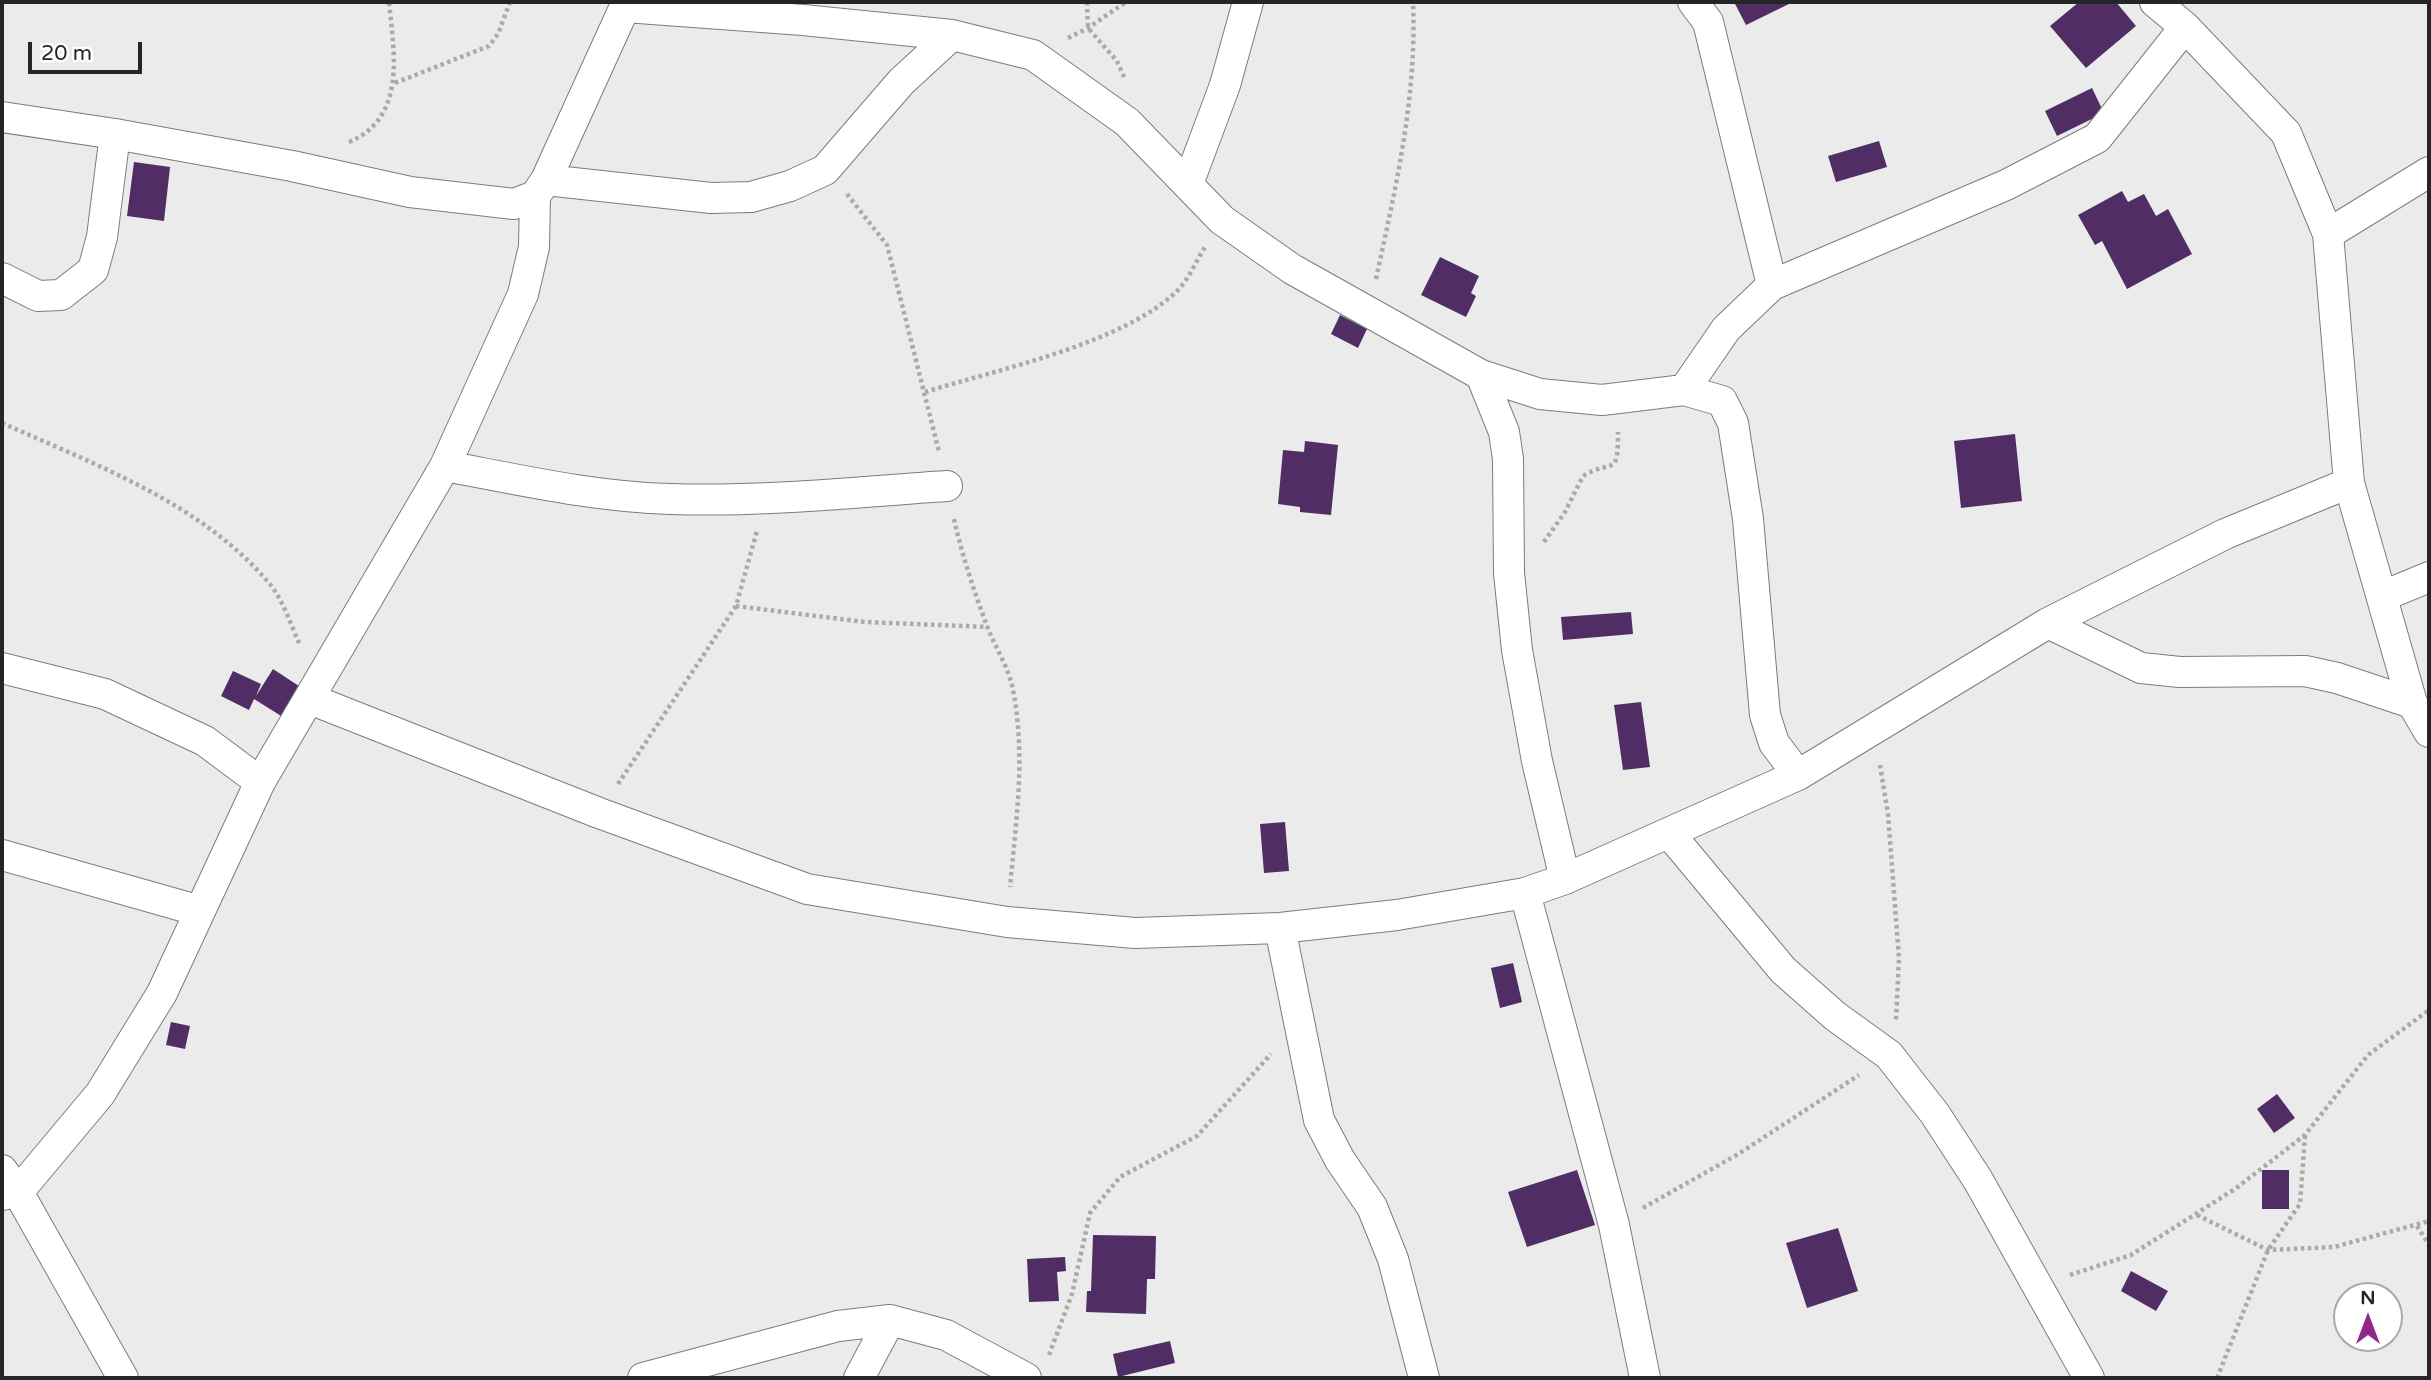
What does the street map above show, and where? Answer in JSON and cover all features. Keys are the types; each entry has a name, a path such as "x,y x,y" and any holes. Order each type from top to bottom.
{"street":[{"path":"1188,184 1225,85 1248,2"},
{"path":"1693,2 1708,22 1772,285"},
{"path":"2155,2 2185,27 2286,133 2328,234 2349,483 2412,704 2429,732"},
{"path":"123,1378 7,1186 100,1094 162,993 260,782 445,466 523,294 534,247 540,188 626,4 952,35 1032,55 1127,122 1222,219 1292,269 1481,375 1540,394 1602,400 1684,390 1721,401 1734,423 1748,519 1765,715 1774,743 1798,775"},
{"path":"1684,390 1726,329 1772,285 2006,185 2097,138 2185,27"},
{"path":"2,117 292,166 410,192 514,204 540,188 711,198 751,197 790,186 825,170 901,82 952,35"},
{"path":"2,278 38,296 61,295 93,270 102,237 115,134"},
{"path":"2328,234 2429,172"},
{"path":"1481,375 1504,432 1508,459 1509,573 1517,650 1535,749 1565,879"},
{"path":"445,466 579,491 669,499 765,499 947,486"},
{"path":"312,696 599,813 807,889 1007,922 1135,933 1280,928 1397,915 1525,893 1565,879 1798,775 2048,623 2225,534 2349,483"},
{"path":"2383,596 2429,577"},
{"path":"2048,623 2141,668 2180,672 2305,671 2337,678 2412,704"},
{"path":"2,668 105,694 205,741 260,782"},
{"path":"1669,833 1783,970 1835,1016 1887,1054 1935,1114 1978,1180 2089,1378"},
{"path":"2,855 200,911"},
{"path":"1525,893 1614,1224 1644,1378"},
{"path":"1280,928 1297,1025 1319,1120 1340,1160 1372,1207 1393,1259 1424,1378"},
{"path":"643,1378 838,1326 890,1320 946,1335 1026,1378"},
{"path":"859,1378 890,1320"}],"path":[{"path":"343,145 372,128 384,115 395,83 389,2"},
{"path":"395,83 488,46 498,34 510,2"},
{"path":"1087,2 1088,28 1123,69 1128,95 1127,122"},
{"path":"1032,55 1088,28 1126,2"},
{"path":"1368,314 1401,166 1415,57 1413,2"},
{"path":"825,170 872,223 887,245 925,392 961,550 1013,688 1019,737 1020,783 1007,922"},
{"path":"925,392 1088,341 1130,324 1178,291 1222,219"},
{"path":"1509,573 1544,542 1565,512 1583,476 1612,467 1616,463 1617,425 1602,400"},
{"path":"2,423 133,483 206,524 271,584 303,650 312,696"},
{"path":"599,813 736,606 765,499"},
{"path":"736,606 865,622 988,627"},
{"path":"1614,1224 1740,1153 1887,1054 1899,1013 1899,958 1888,814 1874,729"},
{"path":"2037,1286 2131,1255 2197,1215 2305,1135 2368,1055 2429,1010"},
{"path":"1048,1357 1072,1294 1090,1213 1120,1177 1197,1136 1297,1025"},
{"path":"2217,1378 2268,1250 2294,1218 2300,1204 2305,1135"},
{"path":"2197,1215 2268,1250 2334,1247 2429,1221"},
{"path":"2417,1226 2429,1245"}],"building":[{"path":"1734,2 1793,2 1746,25"},
{"path":"2079,2 2116,2 2136,26 2086,68 2050,26"},
{"path":"2092,88 2104,113 2057,136 2045,111"},
{"path":"1879,141 1887,167 1836,182 1828,156"},
{"path":"134,162 170,167 164,221 127,216"},
{"path":"2122,191 2128,202 2144,194 2156,216 2168,209 2192,254 2127,289 2102,241 2095,245 2078,215"},
{"path":"1440,257 1479,276 1471,293 1476,296 1466,317 1421,295"},
{"path":"1340,315 1367,329 1358,348 1331,334"},
{"path":"2015,434 2022,501 1961,508 1954,441"},
{"path":"1305,441 1338,445 1331,515 1300,512 1300,507 1278,504 1283,450 1304,452"},
{"path":"1631,612 1633,634 1563,640 1561,617"},
{"path":"273,669 305,690 286,719 254,699 249,710 221,696 233,671 261,684 256,696"},
{"path":"1641,702 1650,767 1623,770 1614,705"},
{"path":"1285,822 1289,871 1264,873 1260,824"},
{"path":"1513,963 1522,1002 1500,1008 1491,968"},
{"path":"171,1022 190,1026 185,1049 166,1045"},
{"path":"2277,1094 2295,1118 2274,1133 2257,1109"},
{"path":"1577,1170 1595,1225 1527,1247 1508,1192"},
{"path":"2262,1170 2289,1170 2289,1209 2262,1209"},
{"path":"1838,1228 1858,1291 1807,1308 1786,1243"},
{"path":"1093,1235 1156,1236 1155,1279 1147,1279 1146,1314 1086,1312 1087,1291 1091,1291"},
{"path":"1065,1257 1066,1271 1057,1272 1059,1301 1029,1302 1027,1259"},
{"path":"2131,1271 2168,1291 2156,1311 2121,1291"},
{"path":"1170,1341 1175,1363 1118,1377 1113,1354"}]}
